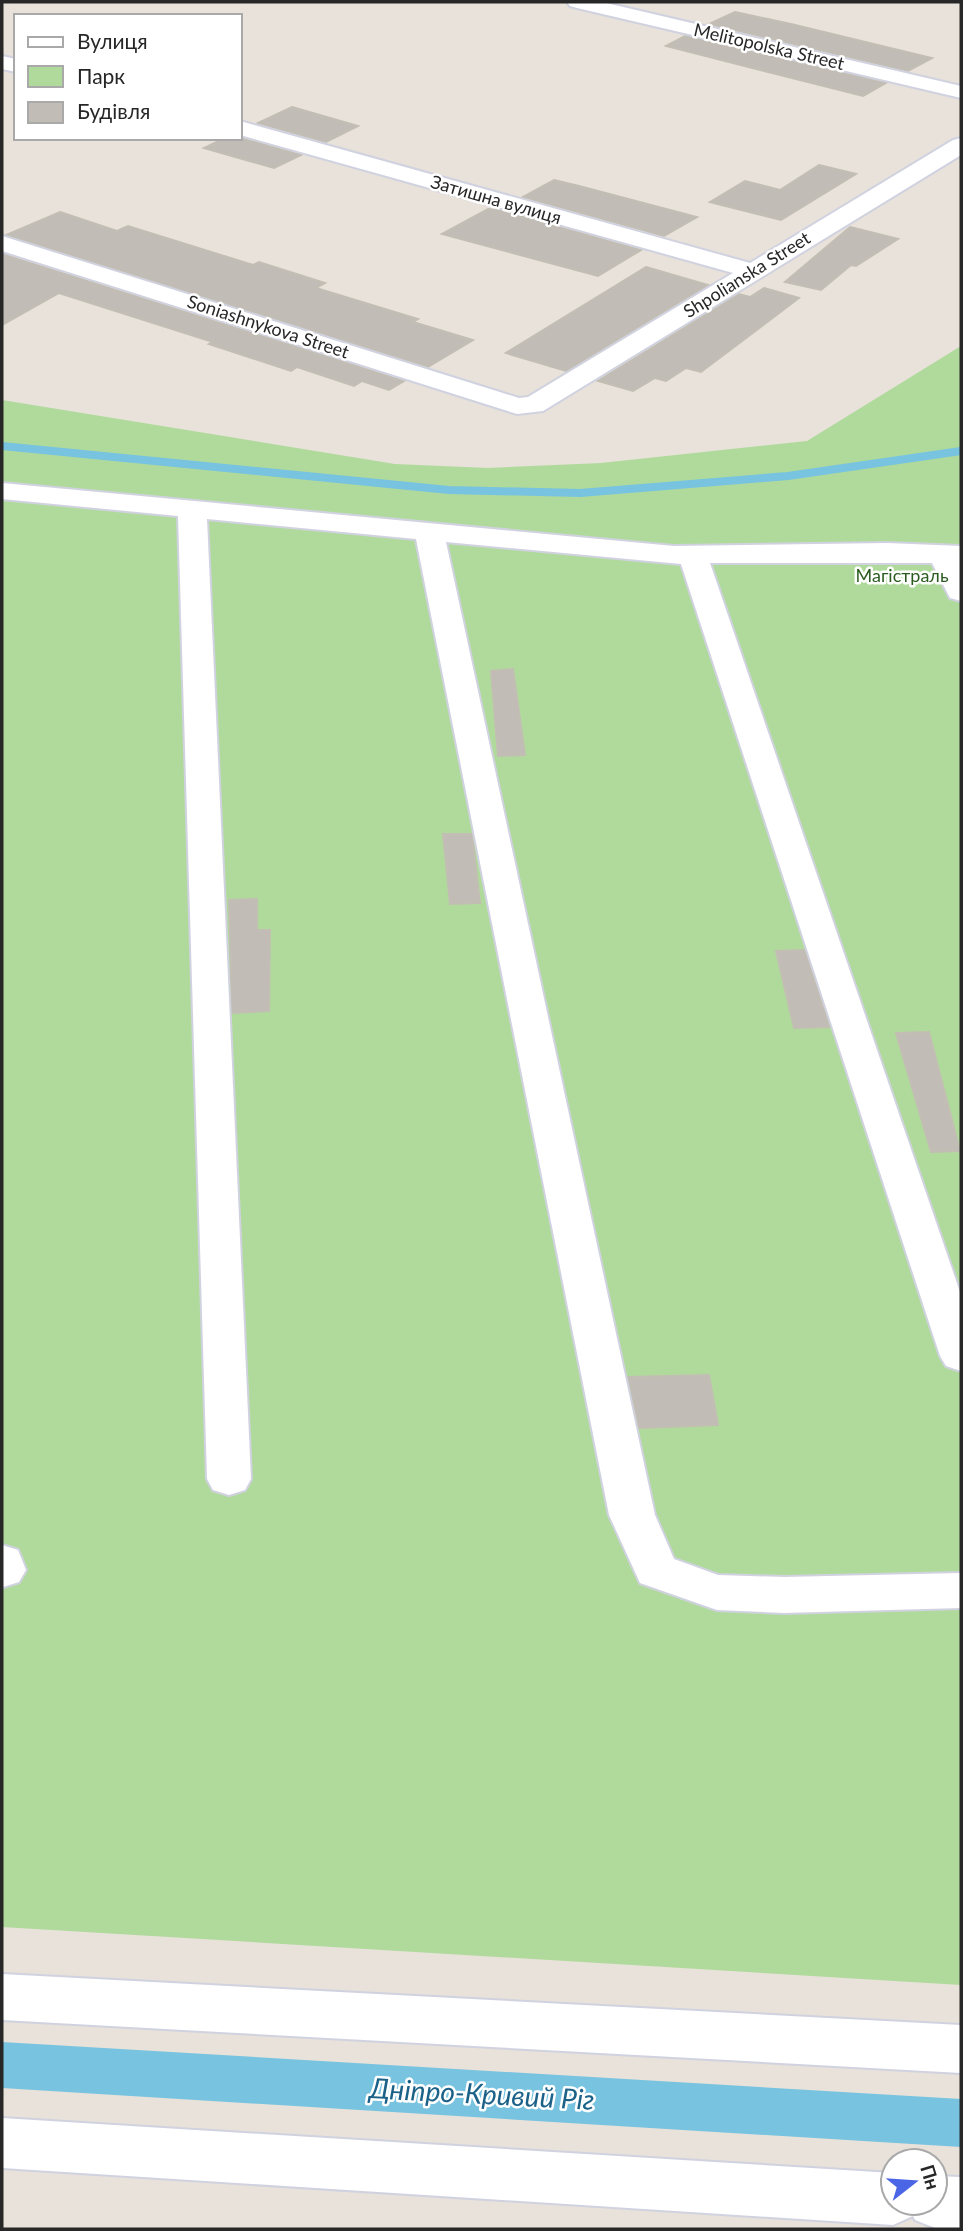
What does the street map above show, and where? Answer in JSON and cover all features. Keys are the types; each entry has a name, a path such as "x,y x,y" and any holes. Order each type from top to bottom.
{"street":[{"name":"Melitopolska Street","path":"577,2 961,92"},
{"name":"Затишна вулиця","path":"242,129 752,271"},
{"name":"Shpolianska Street","path":"534,405 961,145"},
{"name":"Soniashnykova Street","path":"2,243 517,406 534,405"},
{"path":"2,491 693,555 887,552 952,554 961,592"},
{"path":"192,509 229,1479"},
{"path":"429,532 632,1515 656,1571 717,1592 784,1595 961,1591"},
{"path":"693,555 961,1356"},
{"path":"2,1997 961,2049"},
{"path":"2,2143 879,2198"}],"green space":[{"name":"Магістраль","path":"961,346 961,1985 2,1927 2,400 395,464 488,468 601,463 807,441"}],"building":[{"path":"735,12 932,58 908,71 709,24"},
{"path":"685,36 886,83 863,96 666,46"},
{"path":"292,107 358,126 326,142 258,123"},
{"path":"242,139 301,155 274,168 204,148 221,140"},
{"path":"819,165 856,174 781,220 710,202 745,181 780,190"},
{"path":"554,180 697,217 664,236 523,197"},
{"path":"488,209 641,250 598,276 442,234"},
{"path":"60,212 117,231 128,226 253,265 259,262 325,283 316,288 418,319 413,322 473,340 428,367 6,235"},
{"path":"850,227 898,239 856,266 851,265 821,290 785,282"},
{"path":"2,254 404,381 389,390 362,381 354,386 297,367 291,371 209,344 213,342 59,293 2,325"},
{"path":"646,267 708,285 566,371 506,353"},
{"path":"764,288 799,298 701,372 686,368 666,381 655,378 633,391 598,381 739,294 750,297"},
{"path":"513,669 525,755 498,756 491,671"},
{"path":"443,834 472,834 480,903 450,904"},
{"path":"257,899 257,930 270,930 269,1011 232,1013 229,900"},
{"path":"805,950 829,1027 794,1028 776,951"},
{"path":"929,1032 960,1151 931,1152 896,1033"},
{"path":"709,1375 718,1425 639,1428 628,1377"}],"waterway":[{"path":"2,446 449,490 580,493 788,476 961,451"},
{"name":"Дніпро-Кривий Ріг","path":"2,2065 961,2123"}]}
